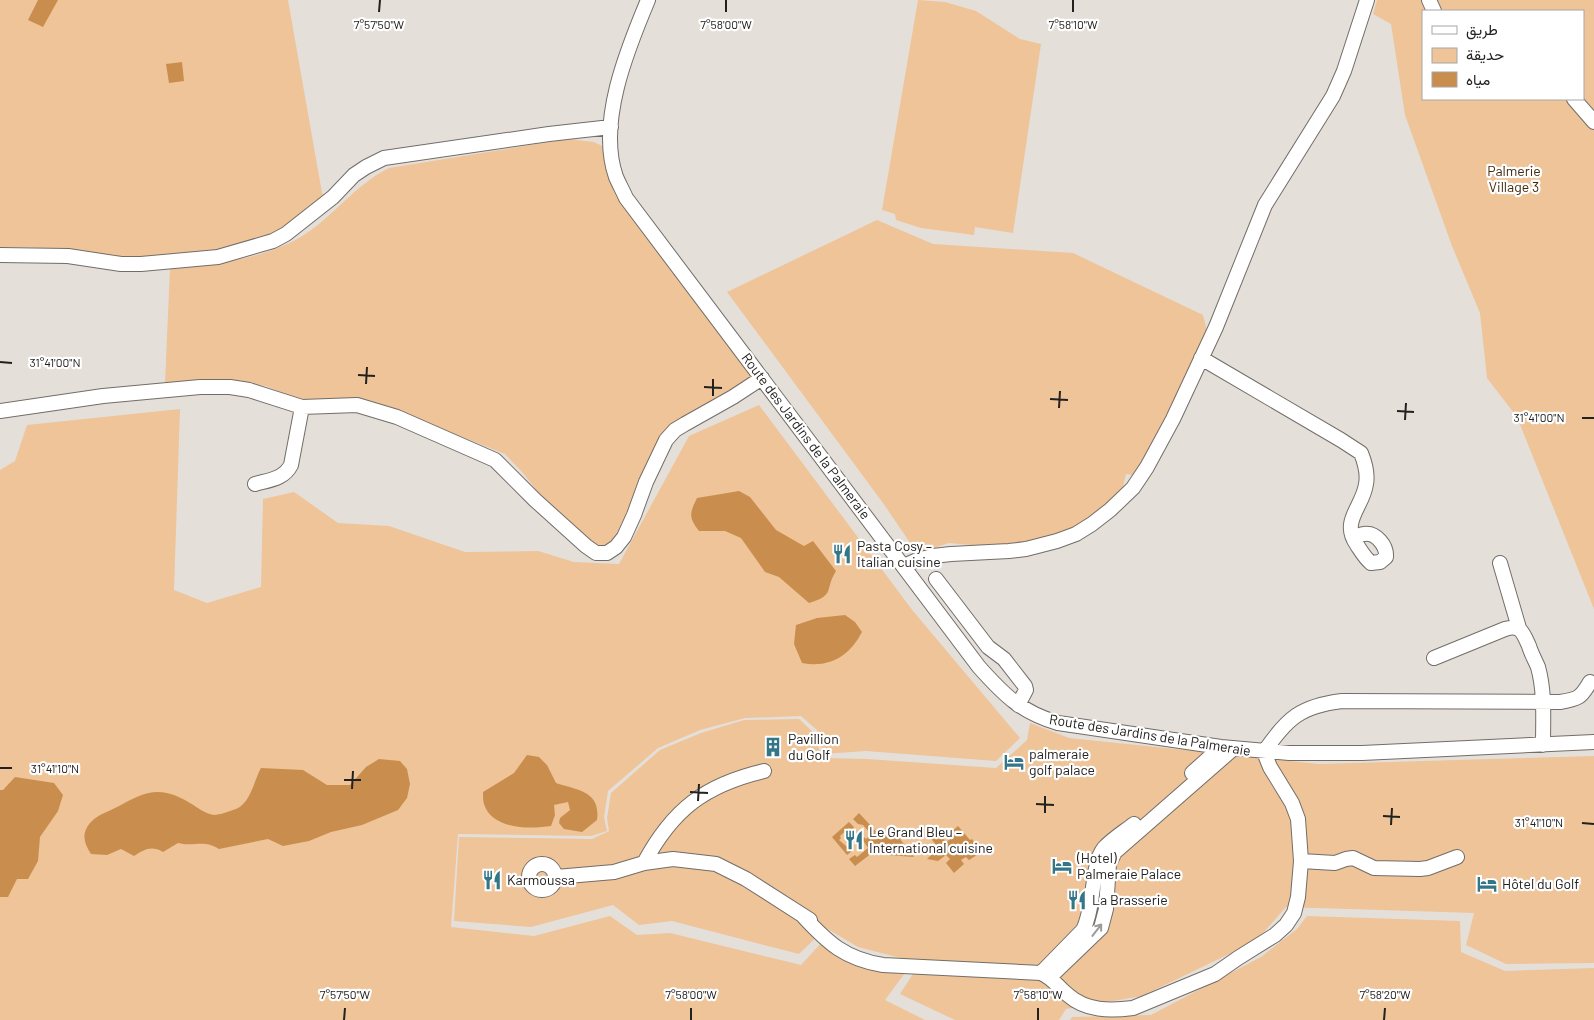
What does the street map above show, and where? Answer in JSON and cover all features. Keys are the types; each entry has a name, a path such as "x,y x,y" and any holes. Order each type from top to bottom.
{"street":[{"name":"Route des Jardins de la Palmeraie","path":"648,0 622,66 617,85 611,127 611,150 616,176 626,198 979,667 1000,690 1018,705 1038,717 1058,723 1264,752 1362,753 1594,742"},
{"path":"904,566 917,560 951,554 1026,549 1076,534 1110,510 1140,478 1173,419 1216,327 1265,205 1333,96 1344,71 1367,0"},
{"path":"1575,100 1594,122"},
{"path":"0,254 68,256 121,264 218,257 273,241 286,234 333,197 354,175 384,158 611,127"},
{"path":"1201,358 1361,453 1366,469 1366,484 1351,524 1350,533 1354,540"},
{"path":"0,411 112,395 200,387 230,387 249,390 302,406 357,405 397,417 487,456 503,466 535,500 586,546 596,553 607,553 616,547 624,537 646,482 666,440 675,430 762,378"},
{"path":"255,484 282,476 287,472 291,465 302,406"},
{"path":"1500,564 1519,628 1524,634 1538,668 1543,702 1543,745"},
{"path":"936,579 988,647 1004,660 1024,686 1026,690 1018,705"},
{"path":"1434,658 1512,626 1519,628"},
{"path":"556,877 614,872 644,863 672,859 716,864 754,883 860,951 899,965 1046,975 1081,1004 1100,1009 1118,1010 1133,1008 1154,1001 1215,974 1276,936 1294,913 1298,897 1301,861 1298,819 1292,803 1270,767 1264,752 1276,734 1295,715 1323,703 1351,700 1560,702 1580,697 1584,694 1590,682"},
{"path":"1046,975 1088,922 1096,872 1103,850 1149,817 1228,748"},
{"path":"644,863 656,840 675,816 699,797 718,785 742,776 764,771"},
{"path":"656,840 672,859"},
{"path":"1301,861 1335,863 1353,858 1374,868 1428,868 1456,857"}],"green space":[{"path":"0,0 288,0 322,193 328,199 275,237 197,256 127,260 66,250 0,247"},
{"path":"918,0 945,2 976,11 1020,39 1041,44 1013,233 975,227 974,235 921,228 896,220 895,214 882,210"},
{"name":"Palmerie Village 3","path":"1377,0 1594,0 1594,609 1517,417 1487,378 1480,313 1452,246 1405,115 1391,24 1373,14"},
{"path":"568,139 594,142 604,147 607,160 751,371 751,378 674,426 625,527 609,546 604,547 594,543 549,506 505,454 387,407 305,402 266,386 224,381 165,383 170,269 236,260 285,245 311,230 365,183 389,168"},
{"path":"877,220 933,244 1073,253 1203,315 1207,331 1140,476 1126,474 1122,491 1087,522 1048,539 993,547 949,543 917,553 883,503 727,292"},
{"path":"759,405 913,611 1020,738 996,761 866,751 823,754 817,730 801,716 745,718 700,730 658,748 608,791 604,817 607,831 591,836 458,834 451,927 534,936 610,916 637,935 670,933 801,965 823,941 905,973 885,1000 925,1020 0,1020 0,470 15,461 27,425 180,409 174,590 207,603 261,587 263,499 294,492 338,523 389,526 465,552 538,551 574,562 619,564 689,436"},
{"path":"799,719 814,733 822,758 867,759 996,768 1027,740 1030,723 1069,738 1319,764 1594,756 1594,963 1506,964 1466,945 1474,913 1286,907 1256,941 1142,996 1066,1009 1059,1020 955,1020 900,994 920,963 858,947 826,928 799,954 672,921 639,925 613,905 531,927 454,921 459,837 592,839 609,831 607,818 611,793 660,750 701,733 744,720"},
{"path":"1307,916 1460,921 1461,952 1505,971 1594,968 1594,1020 1070,1020 1072,1017 1151,1015 1261,957 1297,929"}],"water":[{"path":"38,0 58,0 43,27 28,20"},
{"path":"182,62 184,81 169,83 166,64"},
{"path":"739,491 750,497 776,530 804,546 813,541 836,571 828,591 823,597 809,603 779,577 765,572 741,538 725,531 699,531 693,523 691,516 697,498"},
{"path":"845,615 855,622 862,632 851,648 837,659 829,662 821,664 802,663 794,644 796,625 817,618"},
{"path":"527,755 539,757 547,765 556,783 579,790 591,797 597,810 597,820 582,832 564,829 559,823 560,818 570,810 568,802 554,805 555,815 551,826 513,826 495,819 488,813 483,800 483,792 514,773"},
{"path":"379,759 400,761 407,769 410,784 407,798 398,810 362,825 331,832 309,841 283,846 268,839 219,849 209,844 178,843 163,852 151,849 144,850 134,856 121,849 107,855 91,854 85,842 85,831 93,820 132,799 148,793 162,792 171,794 207,813 216,815 236,809 245,802 252,791 261,768 303,770 327,785 350,785 366,767"},
{"path":"15,777 54,783 63,795 58,811 40,837 38,861 28,879 17,879 8,897 0,897 0,790 3,790"},
{"path":"859,813 882,838 890,831 916,834 911,837 905,834 900,839 914,857 888,855 881,846 855,866 849,859 855,855 857,857 868,848 862,839 864,837 866,839 871,834 863,825 858,824 853,819"},
{"path":"849,822 854,827 852,830 849,828 840,836 839,840 852,851 847,855 832,837"},
{"path":"958,826 970,840 972,839 978,848 976,850 977,855 969,860 966,857 961,860 964,864 954,873 946,863 950,859 946,855 938,861 927,859 936,850 934,848 937,846 928,835 940,834 946,842 952,838 949,834"}],"place":[{"name":"Pasta Cosy – Italian cuisine","path":"842,554"},
{"name":"Pavillion du Golf","path":"773,747"},
{"name":"palmeraie golf palace","path":"1014,762"},
{"name":"Le Grand Bleu – International cuisine","path":"854,840"},
{"name":"(Hotel) Palmeraie Palace","path":"1062,866"},
{"name":"Karmoussa","path":"492,880"},
{"name":"Hôtel du Golf","path":"1487,884"},
{"name":"La Brasserie","path":"1077,900"}]}
